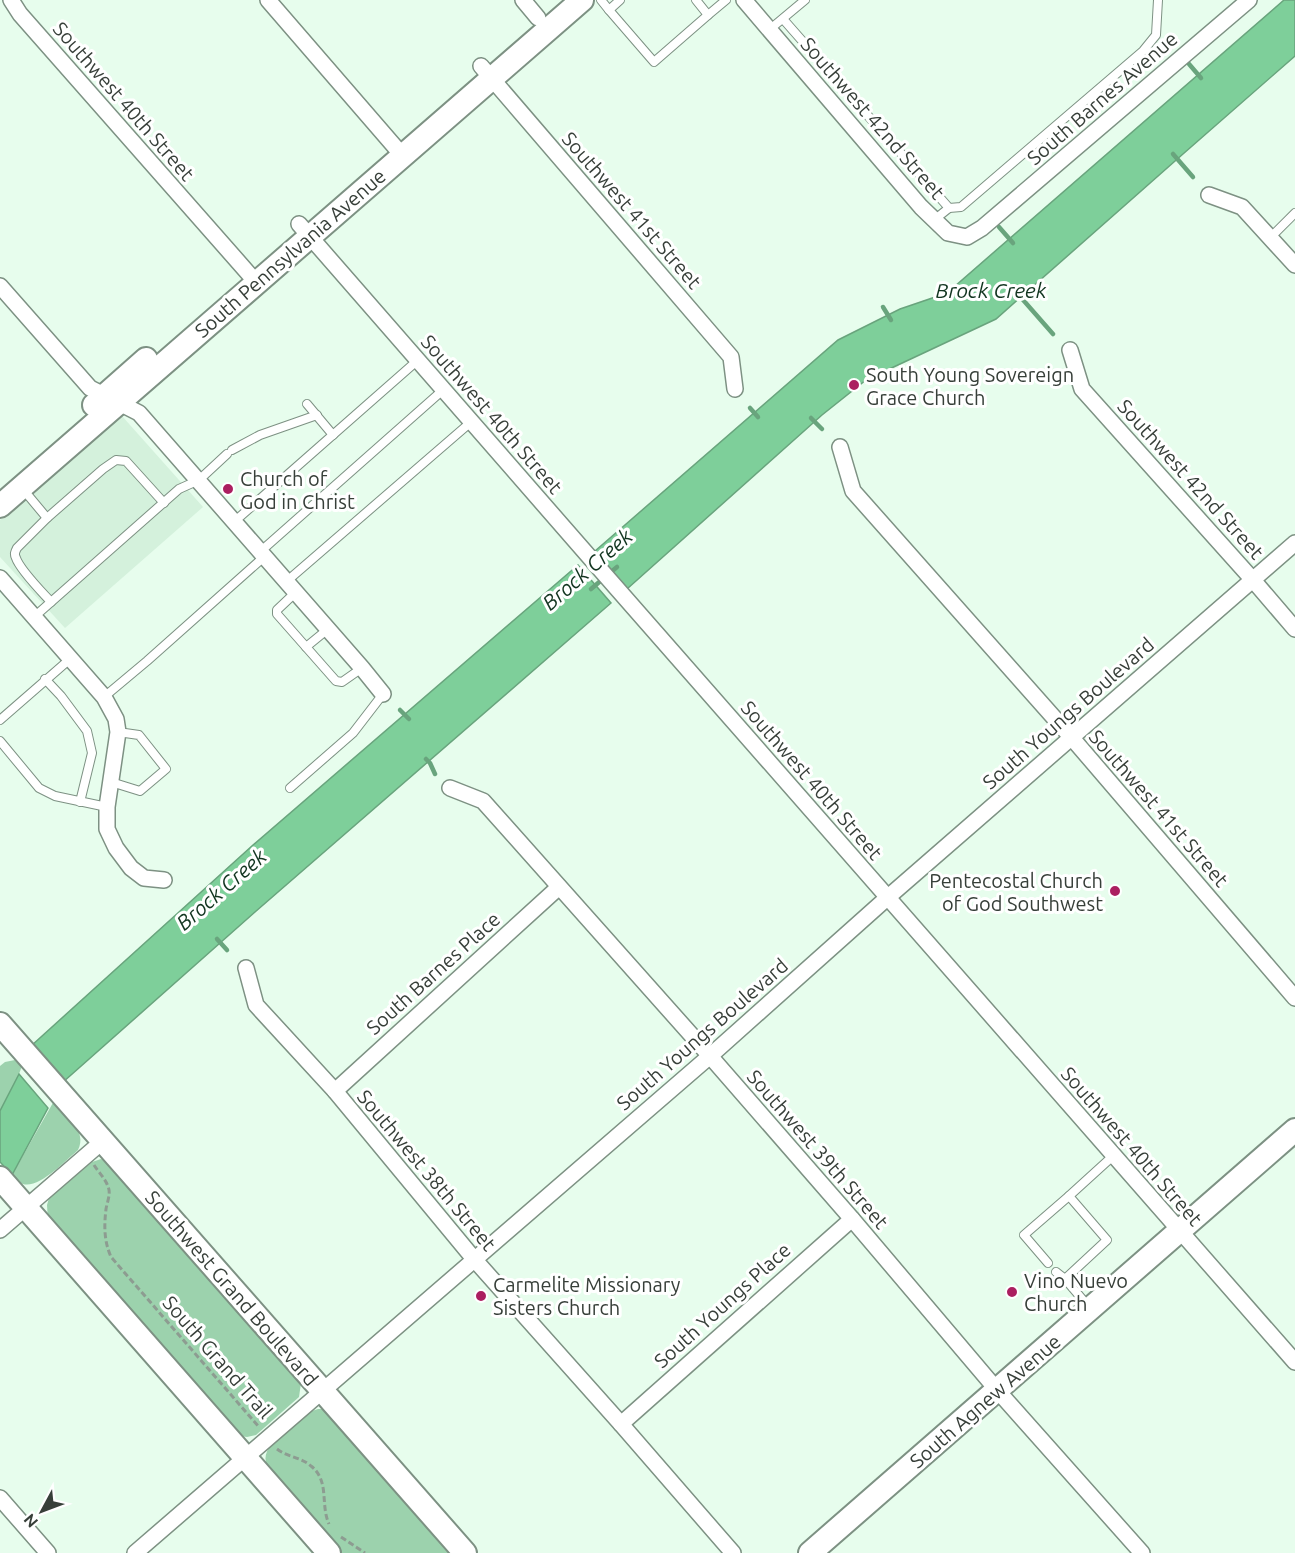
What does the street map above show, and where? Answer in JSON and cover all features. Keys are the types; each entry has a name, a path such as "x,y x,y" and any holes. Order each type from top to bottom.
{"street":[{"name":"Southwest 40th Street","path":"11,0 20,14 251,277"},
{"path":"268,0 397,149"},
{"path":"523,0 538,18"},
{"name":"South Pennsylvania Avenue","path":"486,72 538,18 559,0"},
{"name":"South Pennsylvania Avenue","path":"0,506 11,488 397,149 486,72 582,0"},
{"name":"South Barnes Avenue","path":"982,228 1249,0"},
{"name":"Southwest 42nd Street","path":"748,1 769,30 934,220 948,233 967,237 982,228"},
{"name":"Southwest 41st Street","path":"486,72 731,357 735,388"},
{"path":"1209,195 1242,207 1295,265"},
{"name":"Southwest 40th Street","path":"304,230 1295,1362"},
{"path":"0,286 90,388 140,413 263,553 382,694"},
{"name":"Southwest 42nd Street","path":"1071,350 1082,389 1295,629"},
{"name":"Southwest 41st Street","path":"840,447 853,491 1072,738 1295,999"},
{"name":"South Youngs Boulevard","path":"135,1553 710,1056 887,898 1295,543"},
{"path":"0,578 104,697 116,719 118,732 106,807 107,829 116,848 131,868 144,878 164,880"},
{"name":"Southwest 39th Street","path":"450,788 483,801 710,1056 997,1390 1142,1553"},
{"name":"South Barnes Place","path":"335,1091 559,887"},
{"name":"Southwest 38th Street","path":"246,968 256,1005 335,1091 474,1259 733,1553"},
{"name":"Southwest Grand Boulevard","path":"2,1031 26,1053 60,1092 95,1147 322,1391 465,1553"},
{"name":"South Agnew Avenue","path":"810,1553 1295,1130"},
{"path":"0,1230 95,1147"},
{"path":"2,1180 245,1457 332,1543"},
{"name":"South Youngs Place","path":"621,1424 852,1219"},
{"path":"0,1498 48,1553"}],"lane":[{"path":"601,0 654,62 726,0"},
{"path":"609,10 620,0"},
{"path":"696,0 708,15"},
{"path":"769,30 805,0"},
{"path":"934,220 949,208 961,207 1143,51 1156,35 1158,0"},
{"path":"783,19 949,208"},
{"path":"1270,238 1295,213"},
{"path":"235,521 418,360"},
{"path":"104,697 147,661 443,390"},
{"path":"307,404 333,435"},
{"path":"34,617 179,489 199,480 229,452 260,435 317,416"},
{"path":"362,668 342,682 336,681 277,614 277,610 292,587 471,422"},
{"path":"51,602 23,569 15,553 17,548 47,518 116,460 126,460 164,503"},
{"path":"11,488 47,518"},
{"path":"306,647 328,629"},
{"path":"0,720 70,658"},
{"path":"45,679 87,731 92,753 80,802"},
{"path":"291,788 353,733 382,694"},
{"path":"111,782 140,791 166,769 139,735 118,732"},
{"path":"0,741 39,788 55,796 106,807"},
{"path":"1048,1263 1024,1235 1113,1156"},
{"path":"1065,1279 1107,1240 1069,1196"},
{"path":"1056,1272 1090,1308"}],"path":[{"name":"South Grand Trail","path":"95,1147 108,1187 105,1238 111,1257 279,1451 306,1462 318,1473 323,1488 326,1515 332,1529"},
{"path":"332,1543 365,1553"}],"shaded area":[{"path":"122,416 203,507 65,628 0,557 0,520"},
{"path":"15,1060 22,1066 0,1111 0,1066 5,1062"},
{"path":"54,1101 78,1130 80,1143 78,1150 44,1178 29,1184 22,1183 12,1175"},
{"path":"101,1159 107,1161 301,1383 299,1397 256,1435 240,1436 48,1220 49,1198 92,1162"},
{"path":"324,1409 456,1553 342,1553 271,1473 266,1462 267,1451 272,1444 312,1411"}],"water":[{"name":"Brock Creek","path":"1284,0 1295,0 1295,56 996,319 866,380 822,415 627,589 595,551 838,340 900,309 947,293"},
{"name":"Brock Creek","path":"578,565 611,603 62,1083 31,1046 253,845"},
{"path":"19,1074 48,1108 12,1175 0,1162 0,1111"}],"waterway":[{"path":"1189,64 1201,78"},
{"path":"1173,154 1193,177"},
{"path":"999,227 1013,243"},
{"path":"1017,293 1053,334"},
{"path":"883,307 891,320"},
{"path":"750,408 758,417"},
{"path":"811,418 822,429"},
{"name":"Brock Creek","path":"591,589 617,567"},
{"path":"400,710 409,719"},
{"path":"426,759 435,774"},
{"path":"217,939 227,950"}],"place":[{"name":"South Young Sovereign Grace Church","path":"854,385"},
{"name":"Church of God in Christ","path":"228,489"},
{"name":"Pentecostal Church of God Southwest","path":"1115,891"},
{"name":"Vino Nuevo Church","path":"1012,1292"},
{"name":"Carmelite Missionary Sisters Church","path":"481,1296"}]}
